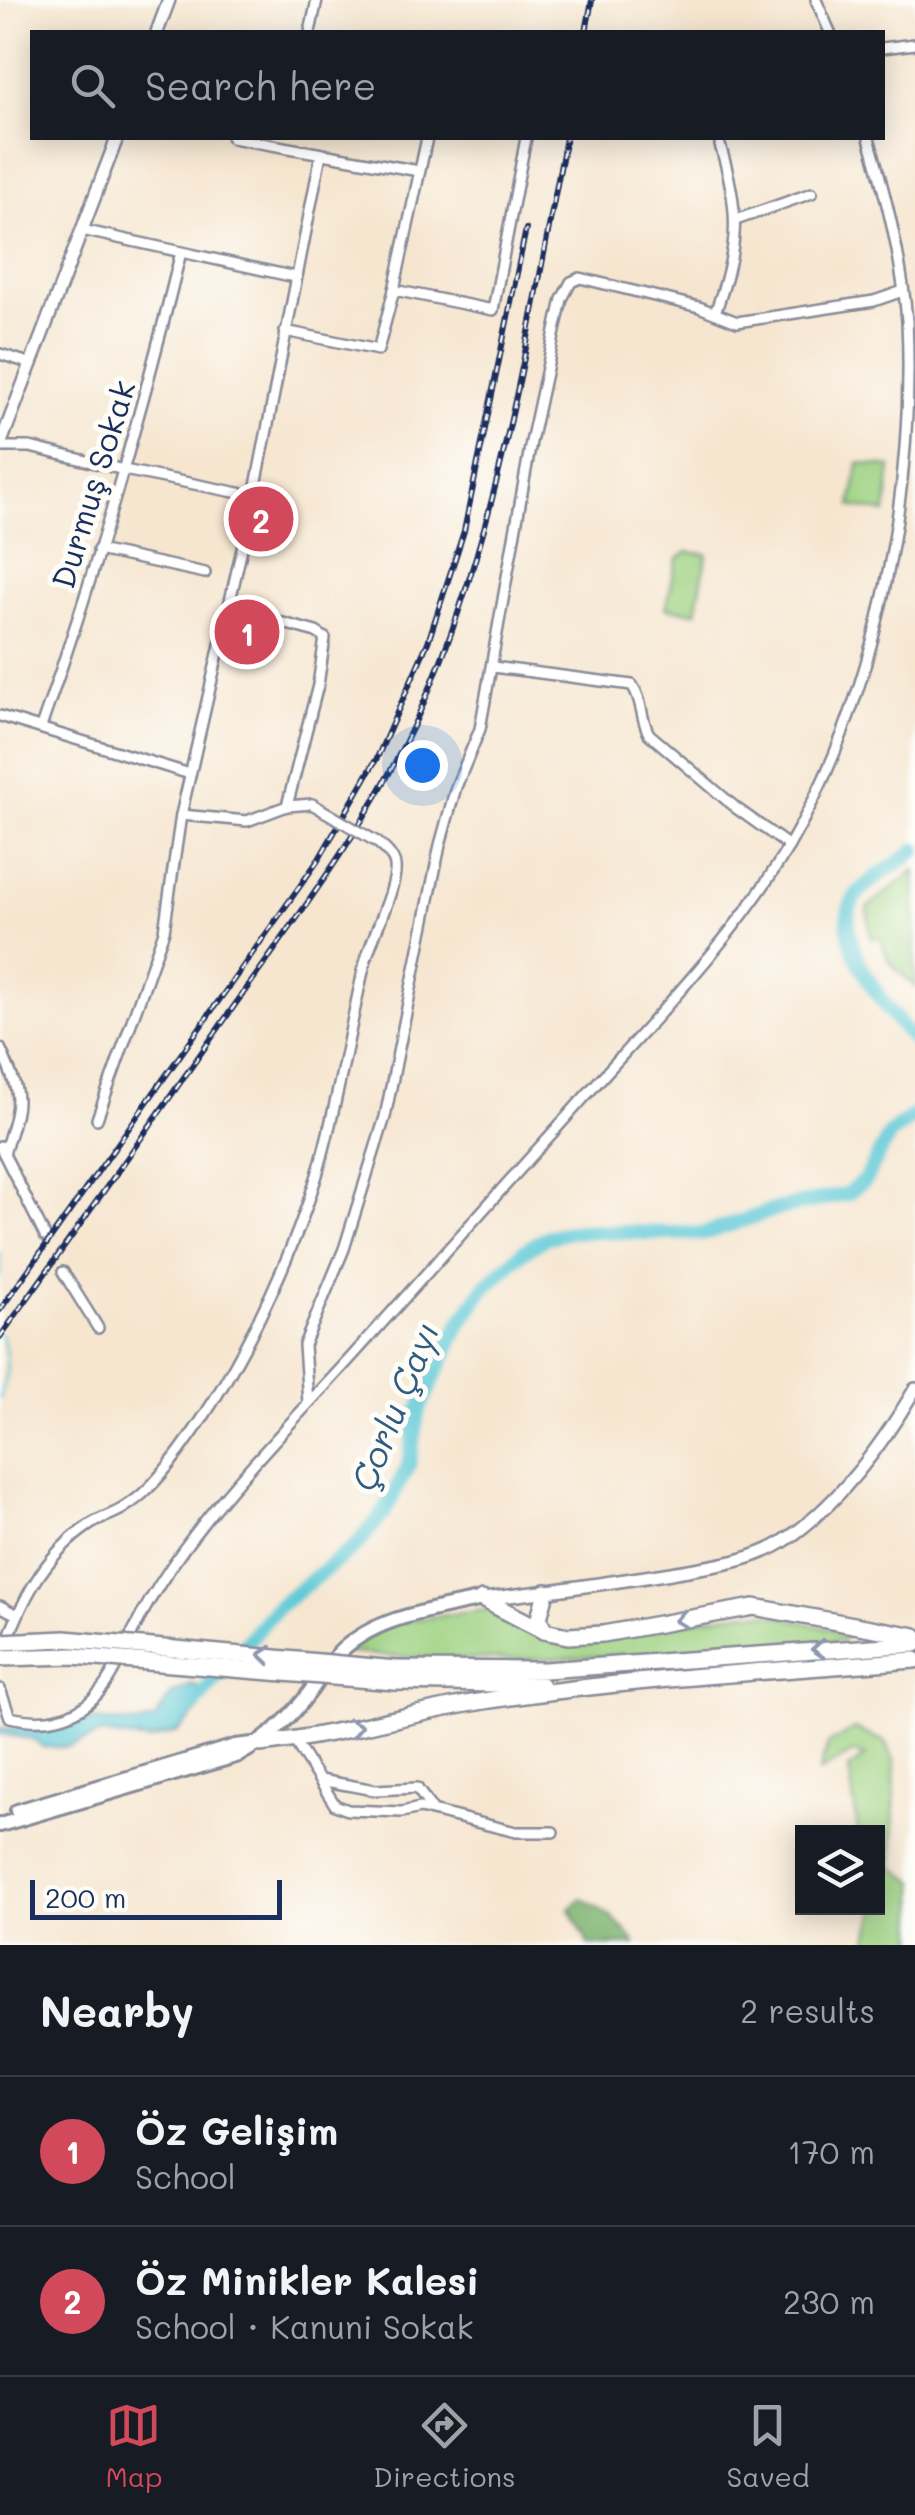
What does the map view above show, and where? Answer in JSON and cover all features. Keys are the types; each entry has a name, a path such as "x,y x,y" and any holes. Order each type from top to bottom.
{"highway":[{"path":"544,1631 539,1618 546,1592"},
{"path":"482,1599 544,1631 568,1636 603,1634 754,1607 915,1636"},
{"path":"0,1642 65,1639 396,1675 545,1670 915,1644"},
{"path":"0,1659 73,1656 610,1685"},
{"path":"260,1744 482,1701 610,1685 915,1660"}],"main road":[{"path":"0,1825 239,1755 260,1744 290,1718 337,1654 371,1629 391,1620 482,1599"},
{"path":"0,1816 235,1746 260,1744"}],"street":[{"path":"158,30 170,0"},
{"path":"310,30 317,0"},
{"path":"816,0 829,30"},
{"path":"885,48 915,44"},
{"path":"117,140 0,446 30,447 254,496"},
{"path":"259,140 286,142 321,154 419,172"},
{"path":"285,331 378,350 426,140"},
{"path":"394,290 493,310 526,140"},
{"path":"0,1689 10,1717 35,1723 65,1718 94,1698 113,1674 141,1613 215,1510 681,990 789,846 818,792 855,704 898,528 908,413 907,324 884,188 869,140"},
{"path":"715,312 728,278 736,220 732,183 720,144"},
{"path":"97,1119 164,931 181,814 254,496 321,154"},
{"path":"736,220 812,193"},
{"path":"82,230 295,277"},
{"name":"Durmuş Sokak","path":"40,728 124,470 181,252"},
{"path":"308,1404 304,1345 344,1249 386,1117 440,845 456,787 480,729 531,442 562,299 571,282 580,278 715,312 737,322 874,301 903,291"},
{"path":"0,354 32,364"},
{"path":"98,550 205,574"},
{"path":"228,608 316,632 324,638 318,685 287,806"},
{"path":"493,666 632,686 639,697 641,721 649,734 706,784 789,846"},
{"path":"0,716 190,774"},
{"path":"0,1659 16,1615 38,1574 93,1522 123,1509 146,1492 170,1464 224,1383 282,1272 316,1176 368,950 395,866 377,842 312,804 287,806 247,821 181,814"},
{"path":"0,1048 16,1084 19,1103 2,1150 45,1236"},
{"path":"63,1272 98,1328"},
{"path":"482,1599 737,1562 780,1543 827,1504 865,1462 915,1389"},
{"path":"0,1606 16,1615"},
{"path":"294,1740 335,1805 348,1810 402,1812 420,1808 516,1832 553,1832"},
{"path":"320,1780 362,1789 418,1788 433,1811"}],"green space":[{"path":"859,463 891,467 886,513 851,506"},
{"path":"687,552 707,554 696,612 666,608 677,559"},
{"path":"915,870 915,987 889,962 880,937 871,939 867,908"},
{"path":"491,1609 541,1638 746,1612 772,1614 849,1634 842,1640 826,1642 585,1657 464,1659 344,1652 388,1623"},
{"path":"854,1729 886,1742 895,1762 893,1867 915,1882 915,1945 867,1945 875,1915 885,1915 885,1825 857,1825 849,1769 865,1756 853,1753 819,1772 828,1744"},
{"path":"582,1898 619,1924 635,1945 589,1945 570,1909"}],"water":[{"path":"191,1685 200,1688 200,1709 178,1732 148,1741 102,1734 69,1747 43,1747 32,1739 0,1734 0,1728 64,1728 79,1719 138,1724 155,1719 171,1695"}],"waterway":[{"name":"Çorlu Çayı","path":"915,850 860,892 848,915 849,934 865,974 915,1041"},
{"name":"Çorlu Çayı","path":"191,1708 277,1607 357,1545 384,1513 409,1464 418,1412 460,1323 485,1287 524,1251 547,1237 573,1231 703,1234 777,1209 847,1194 865,1180 890,1134 915,1115"},
{"path":"0,1253 0,1276"},
{"path":"0,1334 7,1366 0,1399"}],"railway":[{"path":"586,30 592,0"},
{"path":"0,1337 334,864 381,788 421,709 449,640 492,499 525,355 566,140"},
{"path":"0,1310 319,859 377,758 428,642 464,531 526,229"}],"place":[{"name":"Öz Minikler Kalesi","path":"261,519"},
{"name":"Öz Gelişim","path":"247,632"}]}
